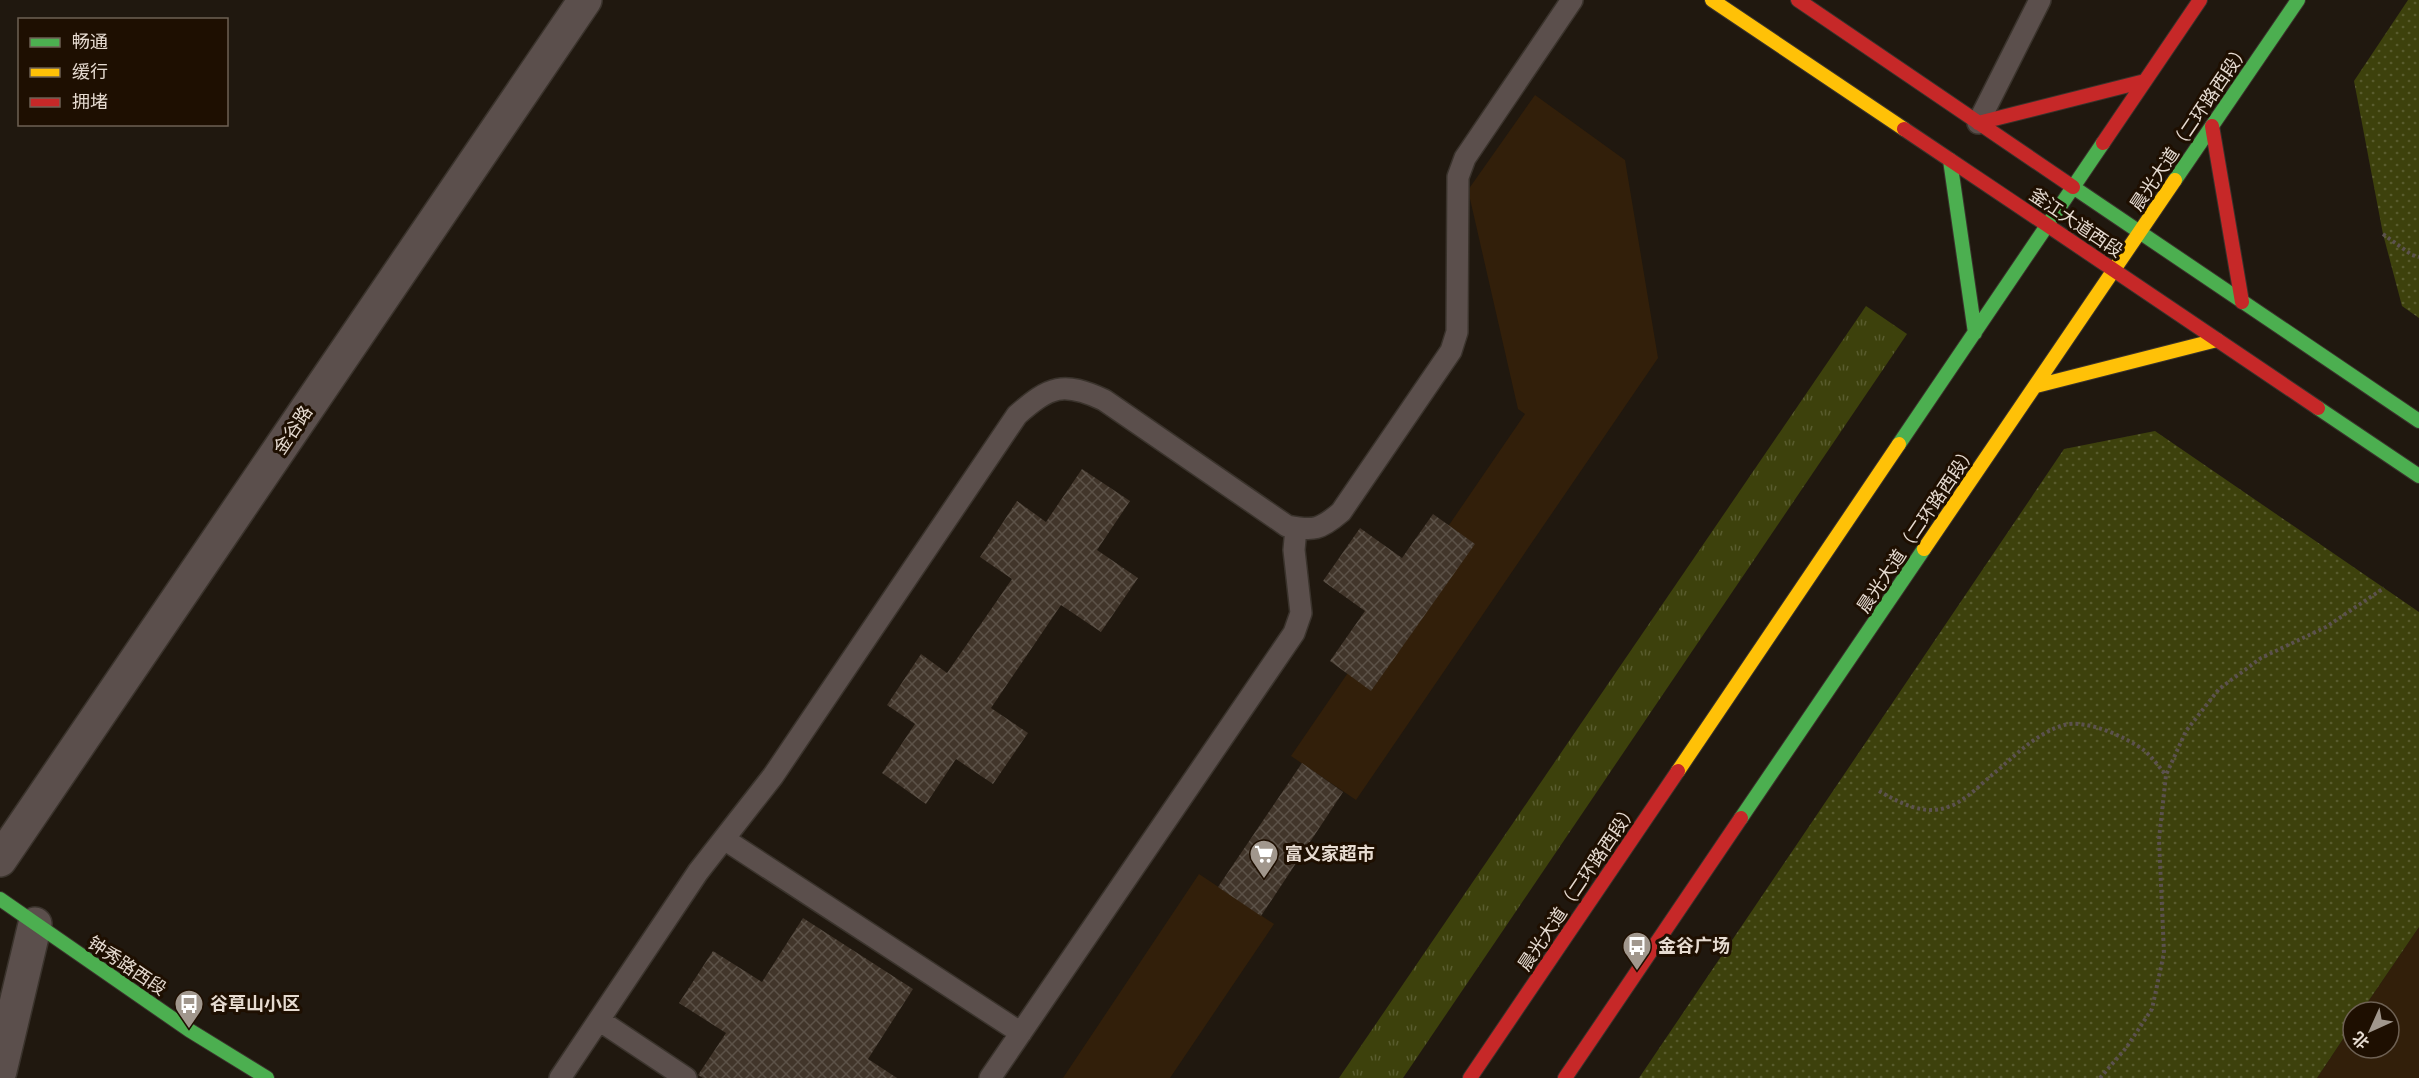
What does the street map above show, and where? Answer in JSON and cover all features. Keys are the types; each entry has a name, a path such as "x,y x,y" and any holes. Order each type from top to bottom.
{"main road":[{"name":"釜江大道西段","path":"1712,0 2419,476"},
{"name":"釜江大道西段","path":"1798,0 2419,421"},
{"name":"晨光大道（二环路西段）","path":"1470,1078 2200,0"},
{"name":"晨光大道（二环路西段）","path":"1565,1078 2298,0"},
{"path":"1978,123 2145,81"},
{"path":"2212,126 2242,302"},
{"path":"1950,160 1975,333"},
{"path":"2036,386 2217,340"},
{"name":"钟秀路西段","path":"0,899 189,1030 267,1078"}],"street":[{"name":"金谷路","path":"0,860 585,0"},
{"path":"0,1071 35,924"}],"lane":[{"path":"560,1078 698,872 773,776 1017,415 1038,397 1059,389 1082,389 1104,400 1287,526 1310,531 1325,525 1341,512 1451,351 1457,332 1458,177 1465,158 1572,0"},
{"path":"1978,123 2040,0"},
{"path":"990,1078 1294,633 1301,614 1294,550 1296,528"},
{"path":"724,839 1021,1033"},
{"path":"599,1020 686,1078"}],"path":[{"path":"2383,234 2412,255 2419,257"},
{"path":"2100,1078 2126,1048 2152,1009 2164,952 2159,839 2166,775 2186,731 2219,689 2261,658 2326,627 2384,588"},
{"path":"1880,791 1903,805 1924,810 1948,807 1970,794 2034,739 2064,725 2091,726 2119,735 2145,752 2166,775"}],"shaded area":[{"path":"1535,95 1625,160 1658,358 1356,800 1291,756 1525,414 1518,409 1468,190"},
{"path":"1199,874 1274,924 1170,1078 1063,1078"},
{"path":"2419,927 2419,1078 2317,1078 2341,1042 2341,1060 2401,1060 2401,1000 2369,1000"}],"green space":[{"path":"2408,0 2419,0 2419,318 2402,306 2383,234 2354,81"},
{"path":"1866,306 1907,334 1403,1078 1339,1078"},
{"path":"2155,431 2419,612 2419,927 2369,1000 2341,1000 2341,1042 2317,1078 1639,1078 2064,449"}],"building":[{"path":"1082,469 1130,501 1097,550 1138,578 1101,632 1061,605 991,708 1028,733 993,784 956,759 926,804 882,773 915,724 887,705 921,654 947,673 1012,579 980,557 1017,501 1046,522"},
{"path":"1433,514 1475,544 1371,691 1330,661 1365,611 1323,581 1360,528 1402,558"},
{"path":"1302,763 1343,792 1261,916 1218,887"},
{"path":"803,918 913,989 868,1059 897,1078 703,1078 698,1075 726,1033 679,1003 713,951 762,982"}],"traffic: fast":[{"path":"2175,180 2298,0"},
{"path":"1899,444 2103,143"},
{"path":"1950,160 1975,333"},
{"path":"2073,187 2419,421"},
{"path":"2318,408 2419,476"},
{"path":"1741,818 1924,549"},
{"path":"0,899 189,1030 267,1078"}],"traffic: slow":[{"path":"1712,0 1904,129"},
{"path":"1924,549 2175,180"},
{"path":"2036,386 2217,340"},
{"path":"1678,771 1899,444"}],"traffic: jam":[{"path":"1798,0 2073,187"},
{"path":"2103,143 2200,0"},
{"path":"1978,123 2145,81"},
{"path":"2212,126 2242,302"},
{"path":"1904,129 2047,225"},
{"path":"2047,225 2318,408"},
{"path":"1470,1078 1678,771"},
{"path":"1565,1078 1741,818"}],"place":[{"name":"富义家超市","path":"1264,880"},
{"name":"金谷广场","path":"1637,972"},
{"name":"谷草山小区","path":"189,1030"}]}
